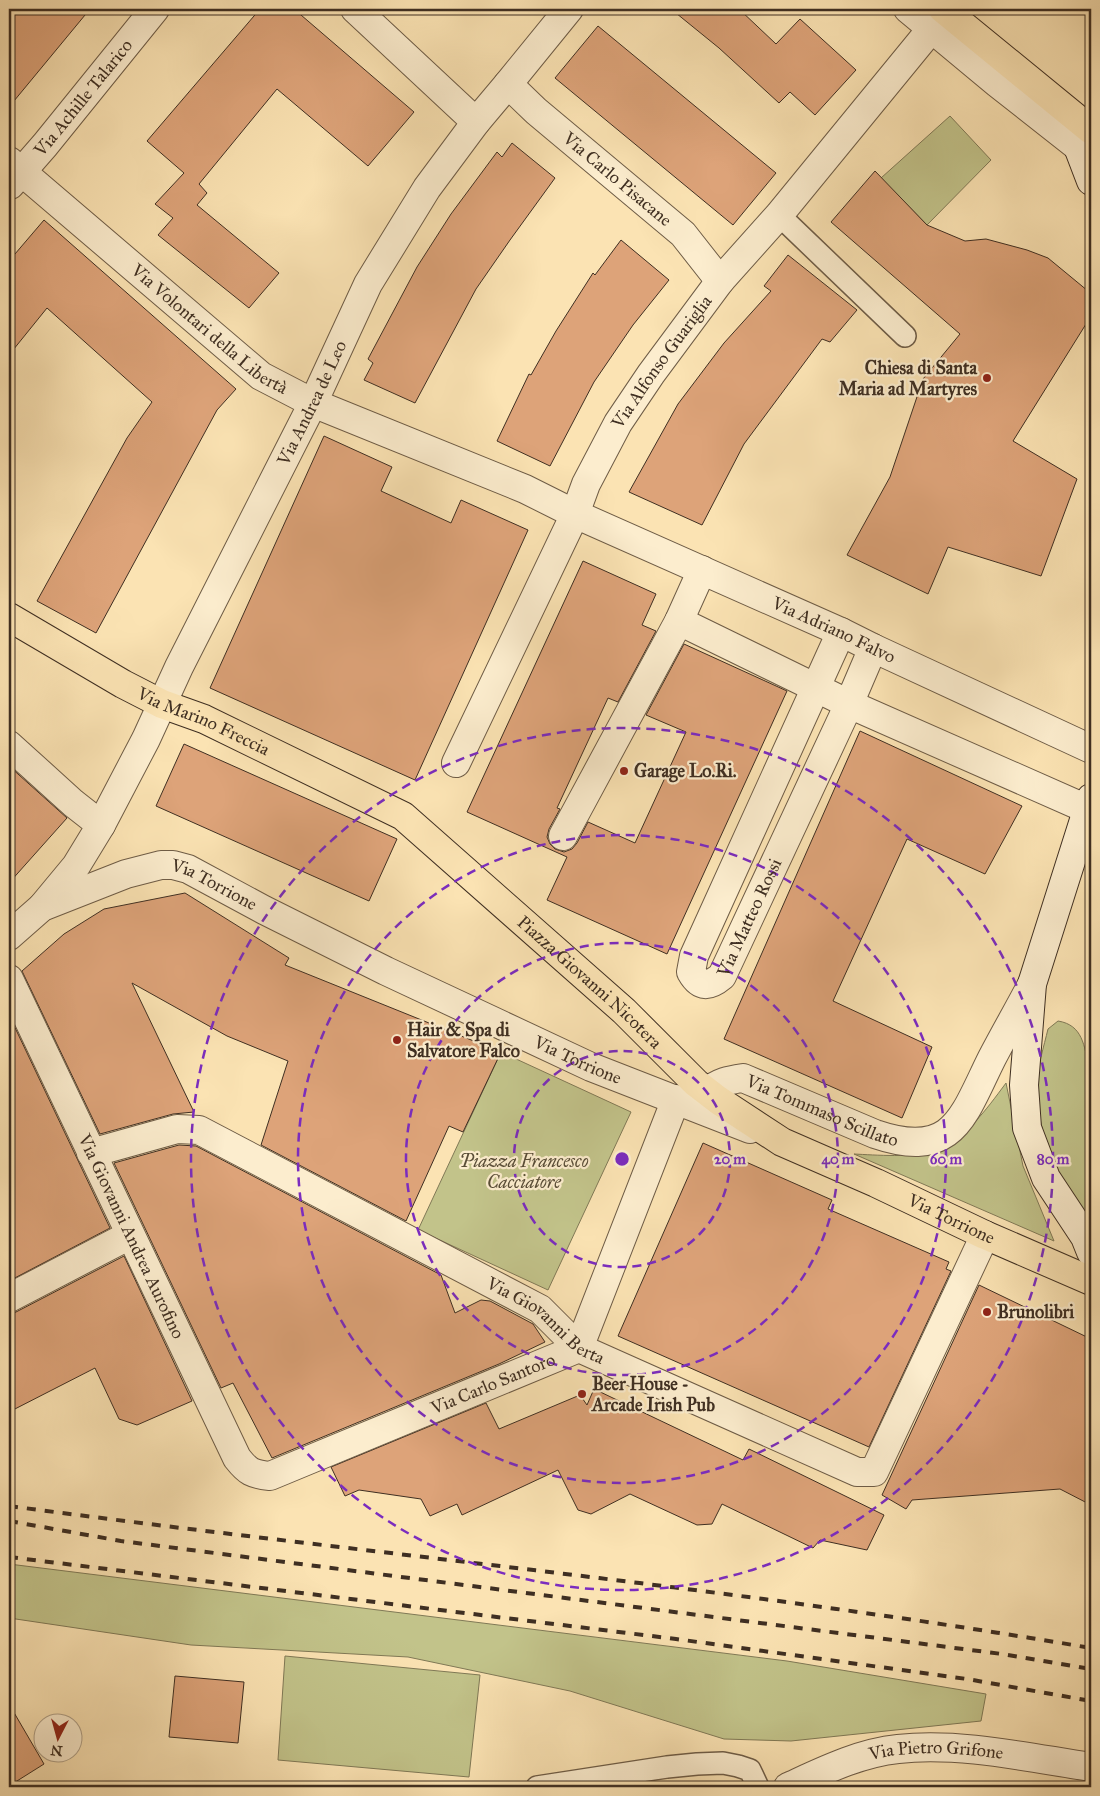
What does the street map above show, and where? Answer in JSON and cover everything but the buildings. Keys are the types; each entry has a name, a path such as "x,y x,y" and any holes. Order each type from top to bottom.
{"main road":[{"path":"940,16 1087,145"},
{"name":"Via Marino Freccia","path":"9,617 123,684 162,704 204,719 403,816"},
{"name":"Piazza Giovanni Nicotera","path":"403,816 624,1011 677,1066 707,1092 782,1142"},
{"name":"Via Torrione","path":"782,1142 884,1187 985,1235 1091,1281"}],"street":[{"name":"Via Achille Talarico","path":"13,173 155,9"},
{"path":"355,9 476,122"},
{"name":"Via Andrea de Leo","path":"42,907 76,866 102,825 178,668 313,403 368,284 427,188 476,122 569,9"},
{"path":"908,9 940,16"},
{"name":"Via Alfonso Guariglia","path":"456,763 575,514 586,484 618,423 651,374 720,281 779,215 940,16"},
{"name":"Via Carlo Pisacane","path":"508,84 536,111 682,234 720,281"},
{"path":"1087,145 1091,181"},
{"name":"Via Volontari della Libertà","path":"13,173 262,376 313,403 525,489 575,514"},
{"name":"Via Adriano Falvo","path":"575,514 841,632 1091,749"},
{"path":"563,836 679,621 702,570"},
{"path":"679,621 849,704 1089,804"},
{"name":"Via Matteo Rossi","path":"841,632 694,956 691,972 700,983 706,985 715,982 722,976 849,704 873,648"},
{"path":"9,745 74,803 102,825"},
{"name":"Via Tommaso Scillato","path":"707,1092 716,1084 743,1078 895,1141 911,1143 934,1140 955,1127 972,1101 1032,984 1089,804"},
{"name":"Via Torrione","path":"42,907 108,880 144,869 167,865 188,869 264,910 386,971 591,1067 782,1142"},
{"path":"9,936 42,907"},
{"name":"Via Giovanni Andrea Aurofino","path":"9,979 237,1458 246,1469 254,1474 270,1476"},
{"name":"Via Tommaso Scillato","path":"1032,984 1024,1085 1027,1128 1046,1178 1085,1237 1091,1252"},
{"path":"579,1348 676,1099"},
{"name":"Via Giovanni Berta","path":"91,1153 177,1129 199,1130 540,1309 579,1348 857,1472 874,1472 985,1235"},
{"path":"9,1298 130,1235"},
{"name":"Via Carlo Santoro","path":"270,1476 579,1348"},
{"name":"Via Pietro Grifone","path":"788,1787 833,1766 864,1756 898,1749 978,1750 1091,1767"}],"lane":[{"path":"779,215 905,336"},
{"path":"537,1787 667,1766 723,1763 750,1770 758,1787"}],"green space":[{"path":"950,116 991,160 927,225 881,178"},
{"path":"1058,1021 1073,1027 1077,1032 1084,1044 1091,1069 1091,1226 1061,1177 1046,1142 1041,1123 1037,1085 1039,1064 1048,1029"},
{"name":"Piazza Francesco Cacciatore","path":"501,1052 631,1112 548,1290 418,1230"},
{"path":"1006,1083 1023,1166 1054,1241 854,1154 917,1155 934,1151 966,1131 983,1113"},
{"path":"9,1564 787,1661 986,1694 981,1721 791,1741 724,1739 570,1691 408,1657 191,1645 9,1618"},
{"path":"285,1656 480,1675 469,1777 278,1760"}],"railway":[{"path":"9,1506 686,1589 956,1626 1091,1648"},
{"path":"9,1521 121,1541 1002,1654 1091,1669"},
{"path":"9,1557 676,1639 967,1679 1091,1701"}],"place":[{"name":"Chiesa di Santa Maria ad Martyres","path":"987,378"},
{"name":"Garage Lo.Ri.","path":"624,771"},
{"name":"Hair & Spa di Salvatore Falco","path":"397,1040"},
{"name":"Brunolibri","path":"987,1312"},
{"name":"Beer House - Arcade Irish Pub","path":"582,1394"}]}
